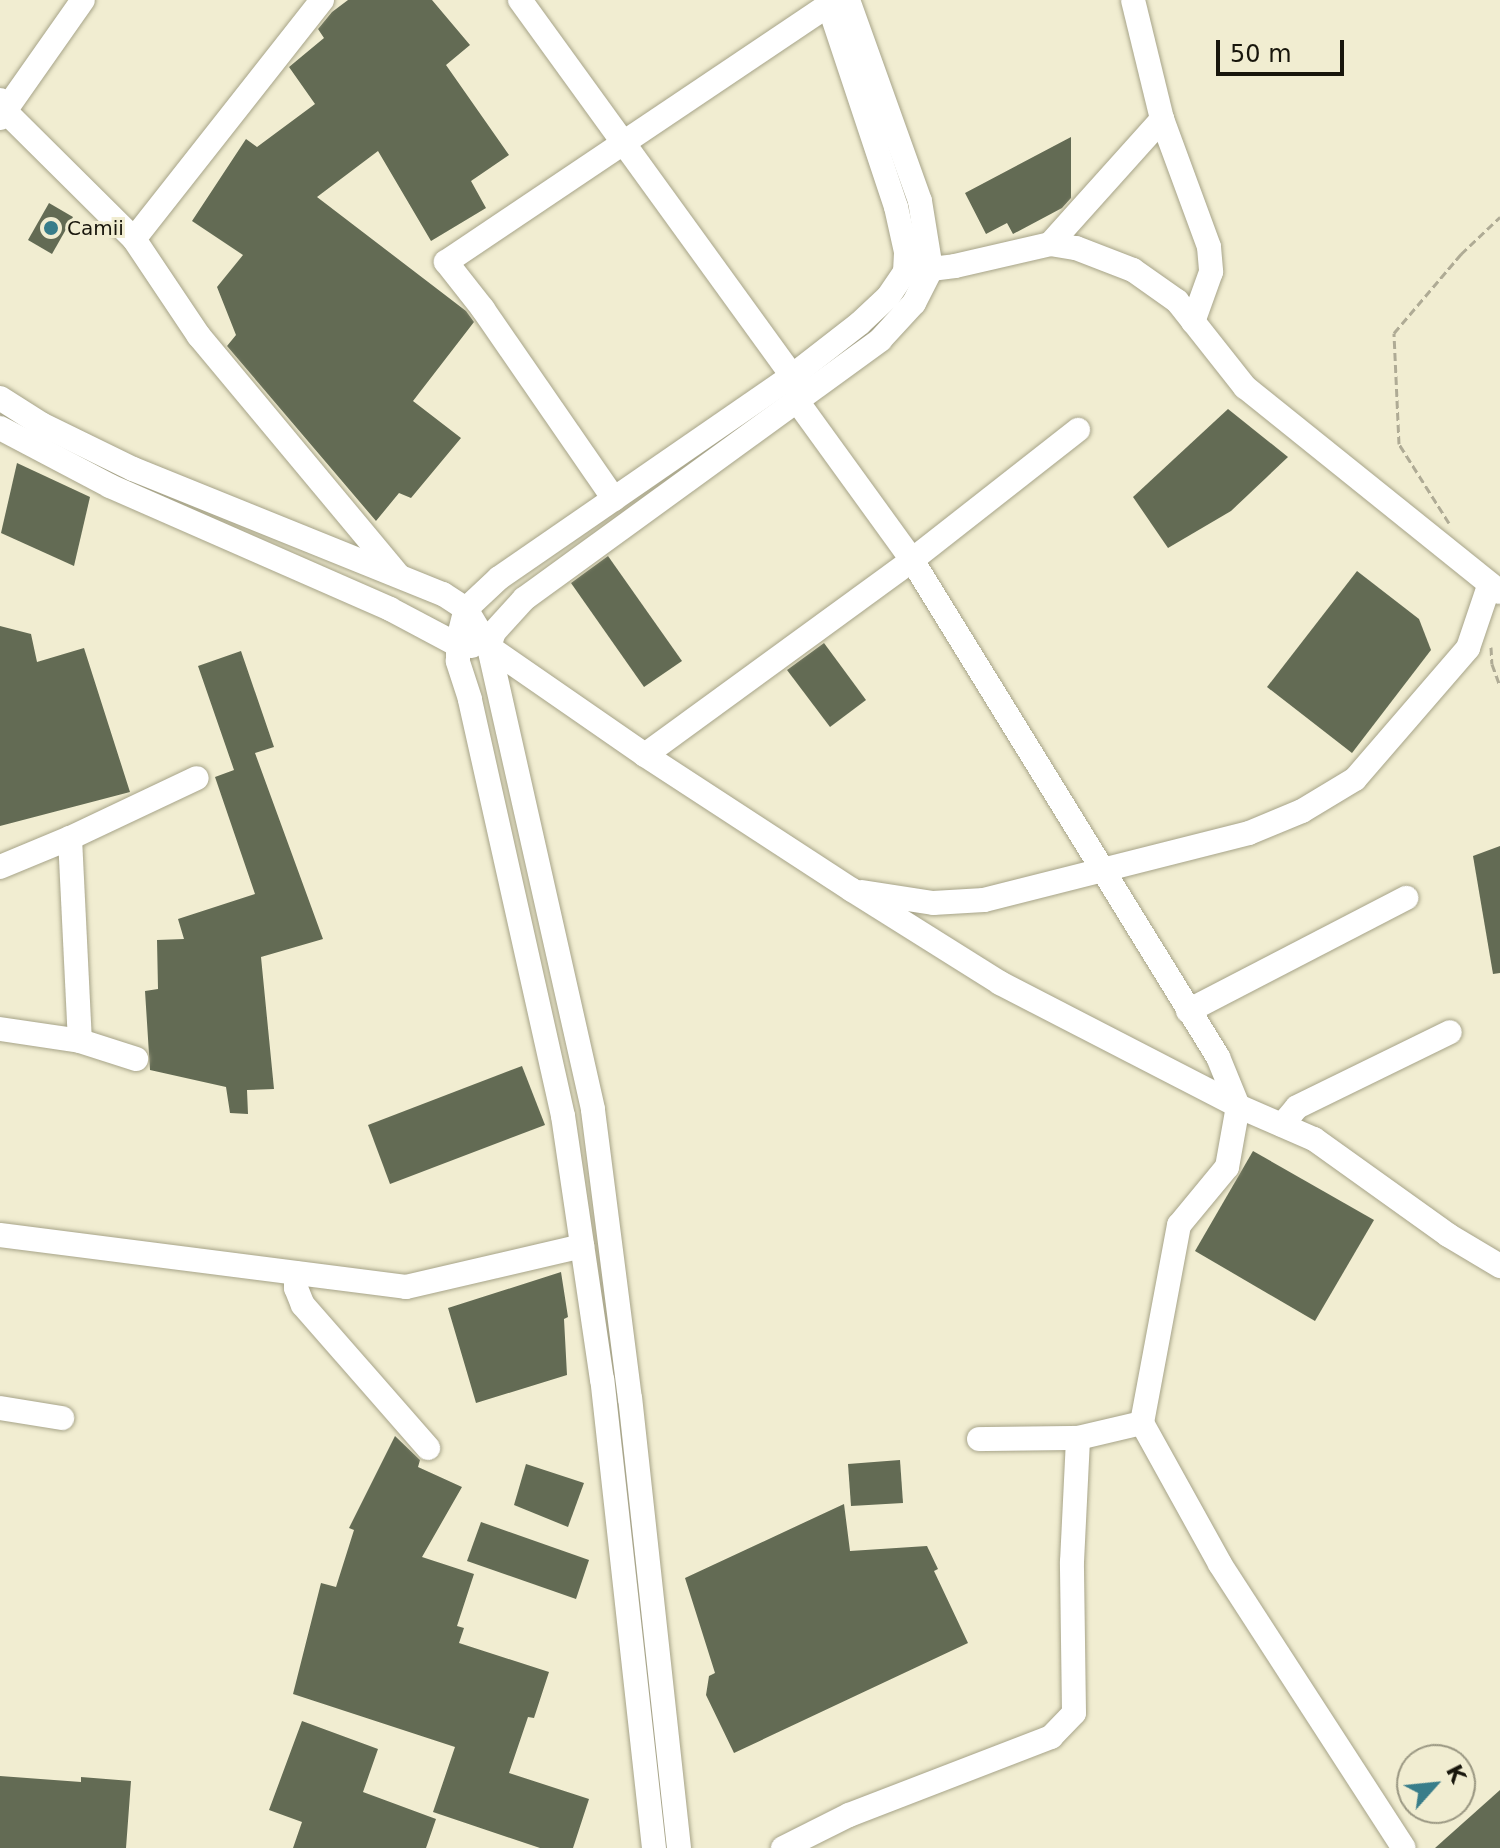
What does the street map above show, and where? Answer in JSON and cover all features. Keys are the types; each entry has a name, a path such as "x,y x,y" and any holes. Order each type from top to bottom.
{"street":[{"path":"83,0 2,110 134,239 199,336 401,579"},
{"path":"134,239 322,0"},
{"path":"520,0 792,376"},
{"path":"1133,0 1162,119 1209,247 1211,272 1193,322"},
{"path":"614,499 483,309 446,262 834,2"},
{"path":"654,1848 602,1380 563,1116 470,699 458,661 458,645 466,609 499,578 792,376 860,323 888,297 905,272 906,252 896,207 834,2"},
{"path":"489,647 494,632 524,599 590,548 880,340 914,303 931,269 920,201 834,2"},
{"path":"1050,244 1162,119"},
{"path":"852,890 933,903 984,900 1249,833 1302,811 1355,779 1468,648 1494,589 1245,387 1177,301 1133,270 1076,248 1050,244 931,269 905,262"},
{"path":"0,398 41,424 133,469 443,594 466,609 489,647 593,1109 628,1385 679,1848"},
{"path":"797,401 912,560 1100,871 1218,1057 1238,1106 1227,1167 1179,1225 1142,1423 1220,1564 1404,1848"},
{"path":"0,428 110,486 390,609 458,645 489,647 645,755 1000,983 1238,1106 1314,1139 1448,1235 1500,1266"},
{"path":"645,755 912,560 1078,430"},
{"path":"574,526 590,548"},
{"path":"0,867 197,778"},
{"path":"70,838 80,1041"},
{"path":"1188,1011 1406,898"},
{"path":"0,1029 80,1041 136,1059"},
{"path":"1282,1125 1297,1107 1450,1032"},
{"path":"0,1235 406,1287 582,1246"},
{"path":"296,1273 296,1288 303,1305 428,1448"},
{"path":"0,1408 62,1418"},
{"path":"979,1439 1078,1438 1142,1423"},
{"path":"783,1848 849,1815 1051,1737 1074,1713 1072,1562 1078,1438"}],"path":[{"path":"1456,534 1399,444 1394,333 1461,254 1500,217"},
{"path":"1491,633 1492,664 1500,686"}],"building":[{"path":"348,0 432,0 470,45 446,65 509,155 471,181 486,208 431,241 378,151 317,197 466,311 474,322 413,401 461,438 411,498 399,493 376,521 227,346 236,335 217,287 243,255 192,221 246,139 257,147 315,104 289,67 324,38 318,29 332,12"},
{"path":"1071,137 1071,198 1062,208 1013,234 1007,223 986,234 965,193"},
{"name":"Camii","path":"49,203 73,217 52,254 28,240"},
{"path":"1228,409 1288,457 1231,511 1168,548 1133,497"},
{"path":"17,463 90,497 74,566 1,533"},
{"path":"608,556 682,661 644,687 571,583"},
{"path":"1357,571 1419,619 1431,650 1352,753 1267,687"},
{"path":"0,626 31,634 37,662 84,648 130,792 0,826"},
{"path":"824,643 866,700 830,727 787,670"},
{"path":"241,651 274,747 255,753 323,939 261,957 274,1089 247,1090 248,1114 230,1113 226,1087 150,1070 145,991 158,989 157,940 184,939 178,919 255,894 215,777 234,770 198,666"},
{"path":"1500,846 1500,973 1493,974 1473,856"},
{"path":"522,1066 545,1125 390,1184 368,1125"},
{"path":"1253,1151 1374,1220 1315,1321 1195,1251"},
{"path":"561,1272 568,1317 564,1319 567,1375 476,1403 448,1308"},
{"path":"395,1436 420,1460 418,1467 462,1487 422,1557 474,1574 457,1626 464,1628 459,1643 549,1672 534,1718 528,1717 509,1773 589,1799 573,1848 540,1848 433,1812 455,1747 293,1694 321,1583 336,1587 354,1530 349,1528"},
{"path":"900,1460 903,1503 851,1506 848,1464"},
{"path":"526,1464 584,1483 568,1527 514,1505"},
{"path":"844,1504 850,1551 927,1546 938,1569 934,1571 968,1643 734,1753 706,1695 709,1676 715,1673 685,1578"},
{"path":"481,1522 589,1560 576,1599 467,1561"},
{"path":"302,1721 378,1749 363,1792 436,1819 426,1848 293,1848 302,1822 269,1810"},
{"path":"0,1776 81,1782 81,1777 131,1781 126,1848 0,1848"},
{"path":"1500,1790 1500,1848 1435,1848 1462,1824 1476,1824 1476,1811"}],"place":[{"name":"Camii","path":"51,228"}]}
